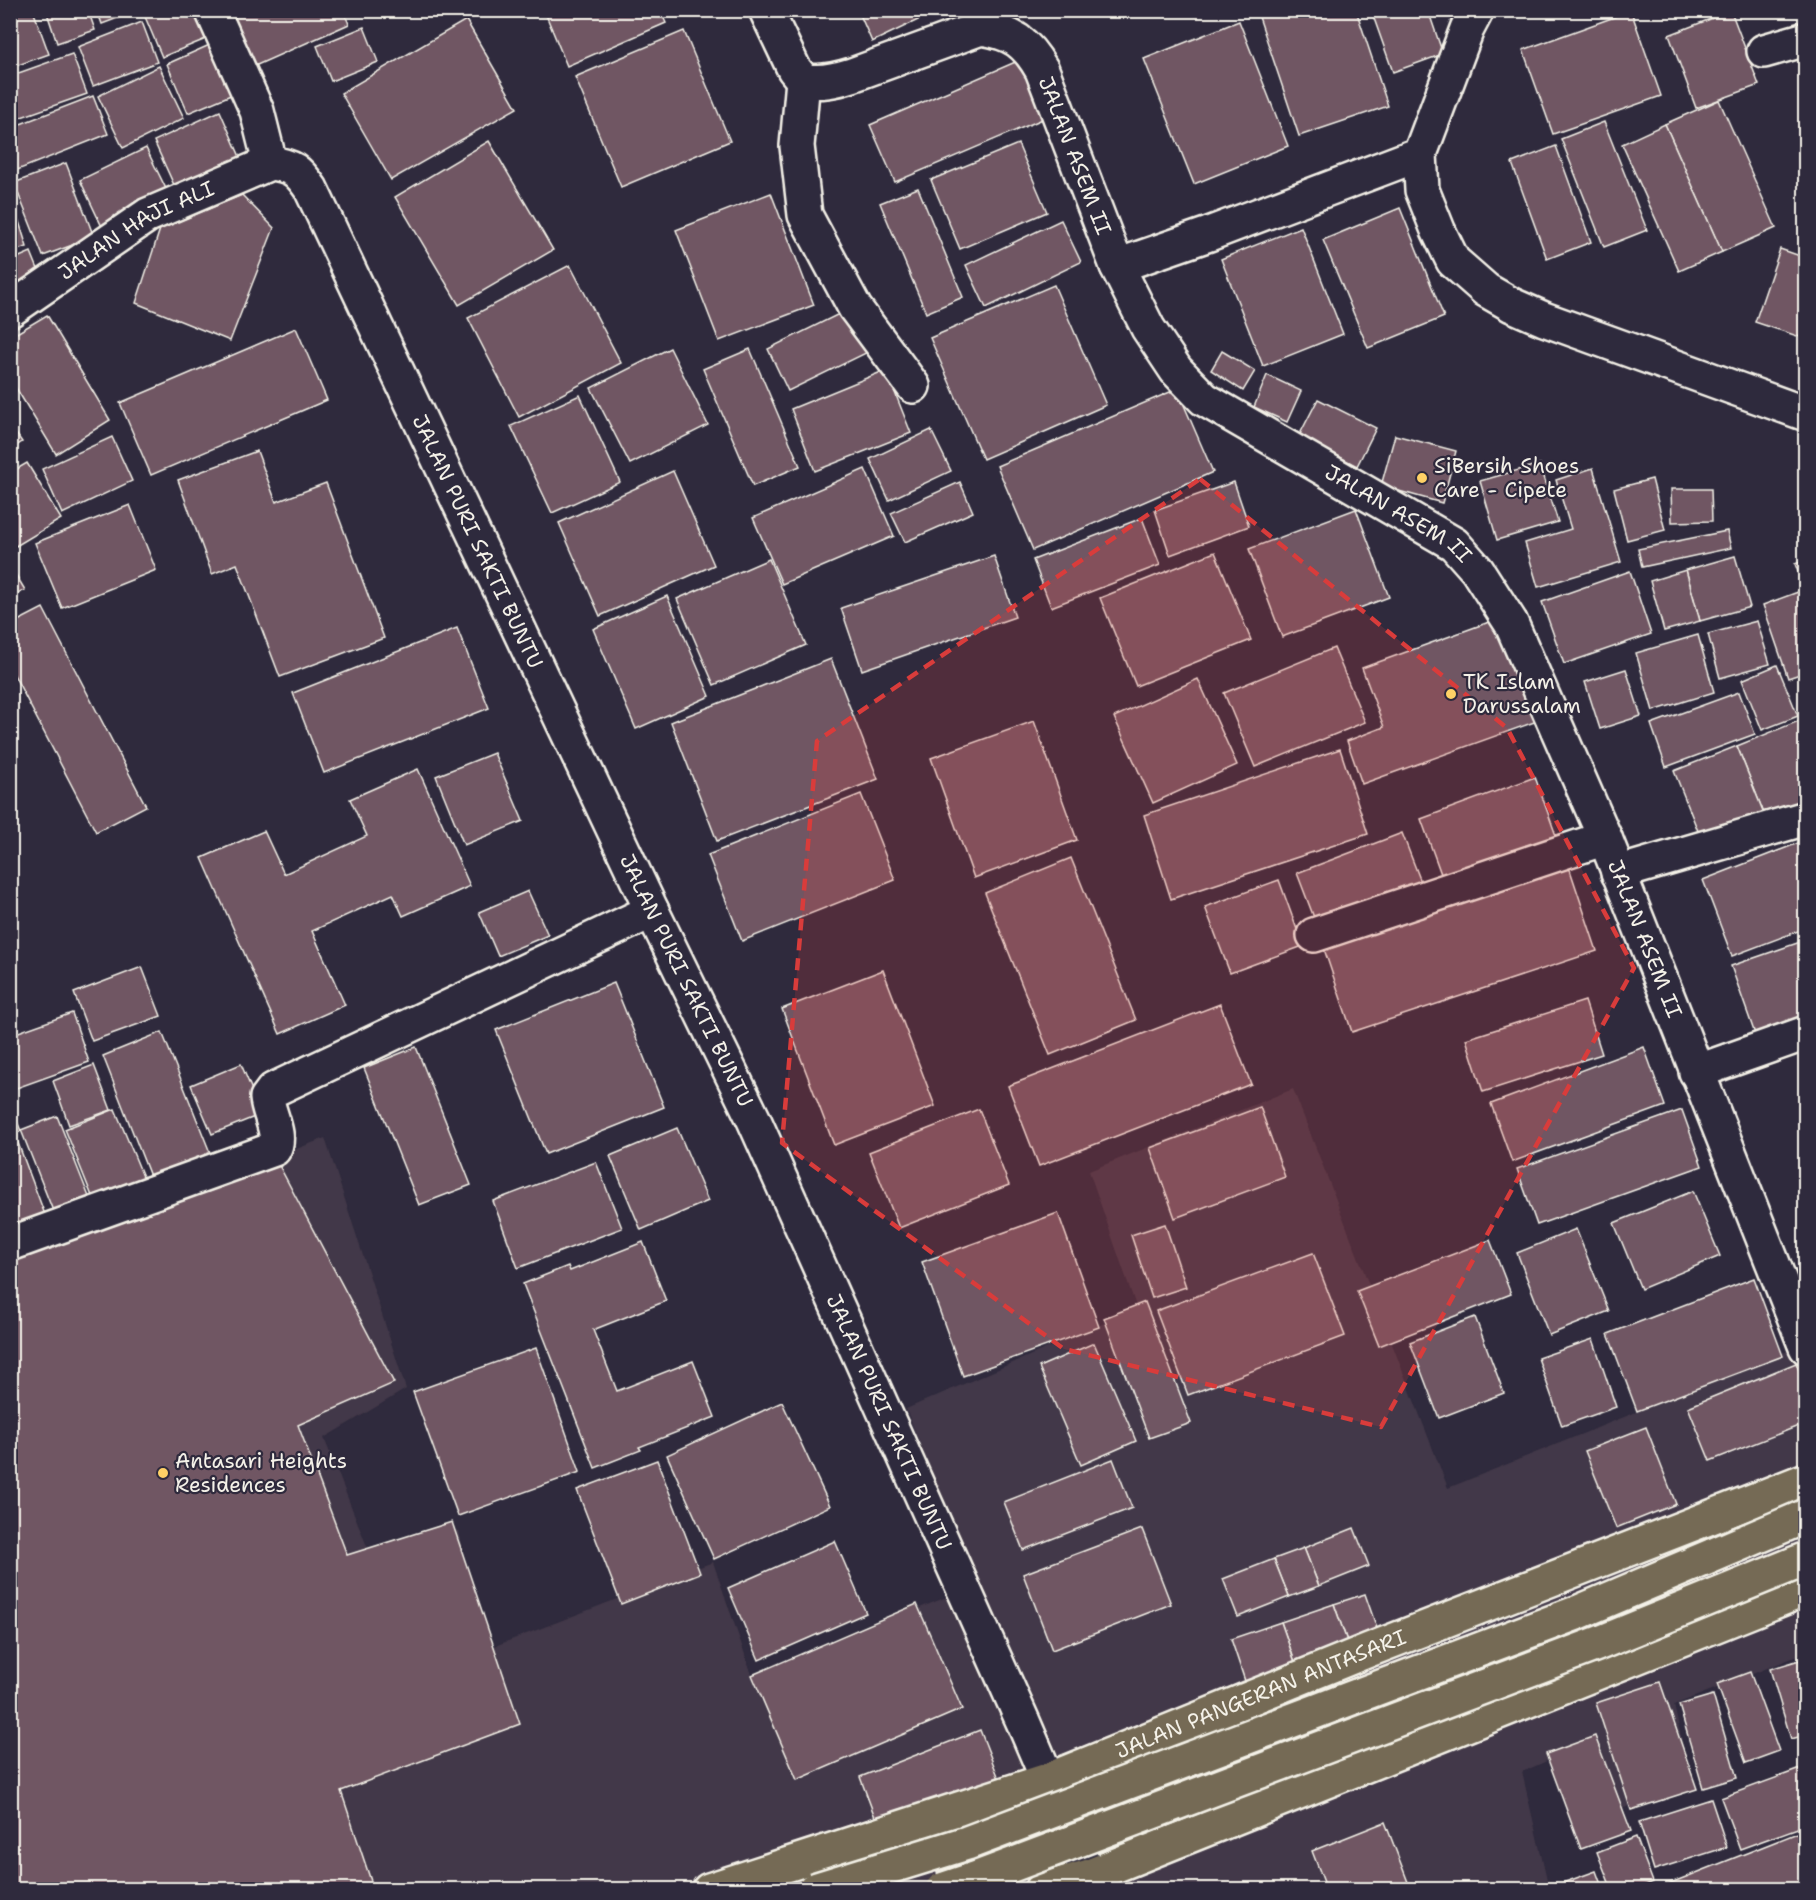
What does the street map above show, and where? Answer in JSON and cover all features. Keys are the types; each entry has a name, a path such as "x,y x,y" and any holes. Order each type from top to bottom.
{"main road":[{"name":"JALAN PANGERAN ANTASARI","path":"710,1890 1048,1780 1369,1650 1806,1480"},
{"path":"814,1890 967,1843 1034,1818 1579,1612 1806,1516"},
{"path":"942,1890 1597,1644 1806,1559"},
{"path":"1042,1890 1091,1883 1806,1589"}],"street":[{"path":"212,10 257,111 270,163"},
{"path":"766,10 794,69 802,80 797,146 805,215 855,308 913,386"},
{"path":"1477,10 1467,29 1420,154 1422,190 1453,261 1486,290 1544,319 1806,414"},
{"name":"JALAN ASEM II","path":"802,80 812,82 841,79 981,28 1000,31 1027,46 1042,70 1117,266 1148,328 1176,370 1204,399 1454,544 1478,570 1511,623 1605,838 1806,1347"},
{"path":"1764,51 1806,39"},
{"path":"1117,266 1209,234 1420,154"},
{"name":"JALAN HAJI ALI","path":"10,310 148,215 270,163"},
{"name":"JALAN PURI SAKTI BUNTU","path":"270,163 287,165 300,172 311,189 652,911 754,1120 1068,1825 1091,1883"},
{"path":"1618,873 1806,818"},
{"path":"1314,935 1605,838"},
{"path":"10,1244 274,1149 277,1145 277,1137 267,1098 273,1090 652,911"},
{"path":"1696,1072 1806,1033"}],"highlighted area":[{"path":"1200,479 1507,728 1634,968 1381,1427 1064,1349 782,1143 817,741"}],"shaded area":[{"path":"1293,1089 1448,1488 1805,1344 1805,1653 1674,1705 1691,1782 1593,1820 1558,1756 1522,1772 1549,1889 11,1890 11,1259 325,1138 406,1389 324,1438 372,1559 459,1530 482,1651 713,1562 752,1675 977,1585 906,1409 1137,1309 1089,1171"}],"building":[{"path":"10,10 33,10 49,54 10,68"},
{"path":"46,10 88,10 95,30 57,43"},
{"path":"97,10 139,10 102,24"},
{"path":"148,10 208,10 218,34 162,57 143,12"},
{"path":"222,10 343,10 349,24 248,69"},
{"path":"544,10 660,10 666,23 567,66"},
{"path":"858,10 939,10 872,42"},
{"path":"1268,10 1356,10 1388,106 1299,136 1258,14"},
{"path":"1371,10 1428,10 1443,54 1393,72"},
{"path":"1631,11 1661,96 1553,134 1523,50"},
{"path":"1731,11 1759,85 1696,108 1669,35"},
{"path":"466,20 517,108 391,180 341,93"},
{"path":"1239,21 1288,146 1194,184 1144,59"},
{"path":"142,22 157,62 93,86 78,47"},
{"path":"364,27 378,62 331,81 317,46"},
{"path":"684,31 730,141 621,187 575,77"},
{"path":"223,39 245,89 188,113 167,64"},
{"path":"72,54 87,94 10,121 10,76"},
{"path":"1020,60 1045,118 895,182 870,125"},
{"path":"159,66 184,118 123,148 98,96"},
{"path":"93,96 108,134 10,173 10,128"},
{"path":"1719,100 1776,228 1722,252 1665,124"},
{"path":"220,111 244,166 179,196 154,141"},
{"path":"1604,122 1647,230 1604,247 1561,139"},
{"path":"1665,124 1722,252 1679,271 1622,144"},
{"path":"489,141 553,250 459,305 395,197"},
{"path":"1018,144 1047,212 960,249 931,180"},
{"path":"1556,146 1591,242 1547,259 1512,163"},
{"path":"146,148 171,199 104,231 80,180"},
{"path":"66,163 94,237 43,256 14,183"},
{"path":"918,188 963,297 926,313 880,203"},
{"path":"10,193 27,247 10,252"},
{"path":"771,193 814,305 719,341 676,230"},
{"path":"242,195 274,228 230,341 136,303 160,229"},
{"path":"1400,208 1444,317 1368,348 1323,240"},
{"path":"1061,220 1081,262 986,308 966,265"},
{"path":"1301,227 1343,334 1263,366 1221,259"},
{"path":"1780,249 1806,258 1806,339 1755,322"},
{"path":"31,252 42,279 18,289 10,272 10,261"},
{"path":"570,265 621,363 519,417 468,318"},
{"path":"1054,285 1106,405 983,459 930,338"},
{"path":"847,310 868,352 788,391 768,349"},
{"path":"47,315 110,420 56,454 10,378 10,337"},
{"path":"296,328 327,400 151,475 120,403"},
{"path":"670,348 708,425 630,464 591,388"},
{"path":"750,349 800,466 753,486 703,369"},
{"path":"1222,351 1255,371 1243,391 1211,370"},
{"path":"886,370 911,433 815,471 791,409"},
{"path":"1267,375 1301,391 1287,422 1254,407"},
{"path":"1177,389 1213,472 1033,550 997,466"},
{"path":"580,395 620,482 552,513 511,426"},
{"path":"1318,399 1376,428 1357,466 1299,436"},
{"path":"10,425 22,442 10,450"},
{"path":"931,430 951,471 889,500 870,459"},
{"path":"1395,435 1456,451 1442,503 1381,486"},
{"path":"112,437 132,481 62,514 42,469"},
{"path":"257,451 276,502 326,483 384,638 280,677 237,564 212,574 178,480"},
{"path":"27,463 61,519 16,546 10,538 10,473"},
{"path":"1540,464 1558,522 1497,540 1480,481"},
{"path":"1593,468 1621,562 1538,587 1525,543 1571,529 1556,480"},
{"path":"865,469 894,536 782,584 753,518"},
{"path":"673,471 714,565 600,616 559,523"},
{"path":"1652,479 1665,530 1627,540 1614,489"},
{"path":"960,482 973,512 905,542 891,513"},
{"path":"1234,482 1249,526 1170,555 1155,510"},
{"path":"1671,489 1711,489 1712,521 1672,522"},
{"path":"130,505 156,570 62,608 35,543"},
{"path":"1356,509 1389,597 1282,637 1249,549"},
{"path":"1142,518 1160,565 1051,607 1033,560"},
{"path":"1727,531 1731,548 1642,567 1638,549"},
{"path":"1215,552 1251,640 1136,686 1100,598"},
{"path":"994,556 1015,617 862,670 841,608"},
{"path":"1735,556 1750,607 1700,621 1686,570"},
{"path":"769,559 806,645 714,685 677,599"},
{"path":"1806,560 1806,592 1795,564"},
{"path":"10,565 25,590 10,598"},
{"path":"1686,570 1700,621 1664,631 1650,581"},
{"path":"1630,571 1651,634 1564,664 1542,602"},
{"path":"1798,592 1806,612 1806,672 1788,678 1763,605"},
{"path":"667,596 710,696 636,729 593,629"},
{"path":"43,608 146,806 96,832 10,667 10,625"},
{"name":"TK Islam Darussalam","path":"1503,617 1540,720 1362,784 1347,741 1384,727 1362,668"},
{"path":"1757,621 1770,664 1720,678 1708,634"},
{"path":"457,628 489,708 324,773 293,693"},
{"path":"1698,635 1714,692 1653,711 1636,653"},
{"path":"1334,648 1365,722 1255,767 1224,693"},
{"path":"831,659 878,779 717,841 671,722"},
{"path":"1777,665 1798,716 1762,730 1742,680"},
{"path":"1626,669 1641,716 1600,729 1585,682"},
{"path":"1198,679 1237,765 1153,803 1114,717"},
{"path":"1739,692 1755,734 1666,767 1651,724"},
{"path":"1806,718 1806,806 1767,821 1737,746"},
{"path":"1034,721 1077,840 974,878 931,758"},
{"path":"1737,746 1767,821 1704,846 1674,771"},
{"path":"1340,749 1368,834 1171,899 1144,815"},
{"path":"494,753 523,821 464,845 436,776"},
{"path":"418,769 470,886 403,916 393,894 312,931 345,1005 280,1034 202,858 264,831 284,874 367,836 350,799"},
{"path":"1535,777 1559,844 1445,885 1421,819"},
{"path":"861,794 895,880 742,941 708,855"},
{"path":"1402,833 1423,887 1318,928 1297,873"},
{"path":"1806,840 1806,928 1732,956 1703,880"},
{"path":"1071,858 1136,1020 1050,1055 985,893"},
{"path":"1566,858 1597,951 1352,1032 1321,940"},
{"path":"1279,880 1303,946 1230,973 1205,907"},
{"path":"528,891 548,935 498,956 479,912"},
{"path":"1806,940 1806,1016 1755,1034 1731,966"},
{"path":"142,967 161,1016 92,1041 74,993"},
{"path":"883,970 935,1106 834,1145 782,1009"},
{"path":"614,983 664,1107 546,1154 496,1030"},
{"path":"1585,1001 1602,1054 1483,1092 1466,1039"},
{"path":"1220,1004 1251,1084 1039,1166 1008,1086"},
{"path":"72,1013 89,1062 11,1090 10,1035"},
{"path":"162,1032 215,1165 155,1189 103,1056"},
{"path":"416,1047 471,1185 419,1205 364,1068"},
{"path":"1644,1047 1665,1106 1512,1162 1491,1104"},
{"path":"241,1064 262,1114 212,1134 191,1085"},
{"path":"94,1065 111,1110 69,1125 53,1081"},
{"path":"10,1104 21,1131 10,1135"},
{"path":"1260,1107 1285,1177 1175,1218 1150,1148"},
{"path":"115,1109 149,1191 98,1211 65,1129"},
{"path":"979,1109 1009,1185 899,1228 869,1152"},
{"path":"1682,1110 1702,1166 1537,1225 1517,1169"},
{"path":"57,1116 93,1207 57,1221 21,1130"},
{"path":"677,1128 708,1201 641,1230 610,1156"},
{"path":"15,1135 50,1228 10,1243 10,1137"},
{"name":"Antasari Heights Residences","path":"272,1152 394,1383 298,1425 347,1555 452,1522 520,1724 341,1791 374,1890 10,1890 10,1250"},
{"path":"596,1162 622,1228 518,1268 493,1201"},
{"path":"1693,1191 1720,1256 1641,1289 1614,1223"},
{"path":"1058,1213 1099,1327 963,1376 922,1262"},
{"path":"1165,1224 1186,1287 1152,1298 1131,1235"},
{"path":"1576,1229 1609,1311 1549,1335 1517,1253"},
{"path":"1490,1240 1511,1294 1379,1346 1357,1291"},
{"path":"643,1242 666,1301 593,1330 617,1391 693,1361 715,1417 639,1447 641,1450 595,1468 523,1284 568,1266 570,1271"},
{"path":"1313,1253 1345,1336 1188,1395 1156,1311"},
{"path":"1754,1278 1783,1356 1637,1411 1608,1334"},
{"path":"1145,1302 1191,1423 1149,1438 1104,1318"},
{"path":"1475,1317 1504,1393 1439,1418 1410,1342"},
{"path":"1593,1339 1616,1407 1562,1426 1538,1358"},
{"path":"1094,1343 1136,1441 1081,1465 1039,1367"},
{"path":"536,1348 580,1472 458,1516 413,1392"},
{"path":"1796,1363 1806,1387 1806,1423 1710,1461 1688,1407"},
{"path":"782,1402 830,1506 714,1559 667,1455"},
{"path":"1646,1427 1676,1504 1616,1528 1585,1451"},
{"path":"1113,1459 1132,1508 1023,1550 1004,1502"},
{"path":"657,1460 700,1573 621,1604 577,1490"},
{"path":"1354,1528 1369,1566 1319,1586 1304,1548"},
{"path":"1142,1529 1171,1604 1052,1650 1023,1574"},
{"path":"835,1541 866,1613 759,1660 728,1588"},
{"path":"1304,1548 1319,1586 1289,1597 1274,1559"},
{"path":"1274,1559 1289,1597 1238,1617 1223,1579"},
{"path":"1365,1594 1380,1637 1349,1647 1334,1604"},
{"path":"917,1604 962,1709 797,1780 752,1675"},
{"path":"1334,1604 1349,1647 1296,1665 1281,1622"},
{"path":"1281,1622 1296,1665 1245,1681 1231,1639"},
{"path":"1806,1658 1806,1735 1791,1739 1770,1669"},
{"path":"1750,1672 1779,1751 1746,1763 1717,1684"},
{"path":"1660,1682 1697,1789 1631,1810 1596,1703"},
{"path":"1713,1695 1737,1778 1703,1788 1679,1705"},
{"path":"980,1730 1000,1781 879,1828 860,1777"},
{"path":"1595,1736 1631,1831 1581,1849 1546,1754"},
{"path":"1800,1769 1806,1782 1806,1825 1740,1849 1721,1798"},
{"path":"1711,1799 1727,1847 1654,1870 1639,1822"},
{"path":"1385,1822 1411,1890 1327,1890 1312,1851"},
{"path":"1800,1832 1806,1847 1806,1890 1653,1890"},
{"path":"1636,1837 1653,1882 1633,1890 1612,1890 1597,1852"},
{"path":"1596,1871 1603,1890 1543,1890"}],"place":[{"name":"SiBersih Shoes Care - Cipete","path":"1422,478"},
{"name":"TK Islam Darussalam","path":"1451,694"},
{"name":"Antasari Heights Residences","path":"163,1473"}]}
